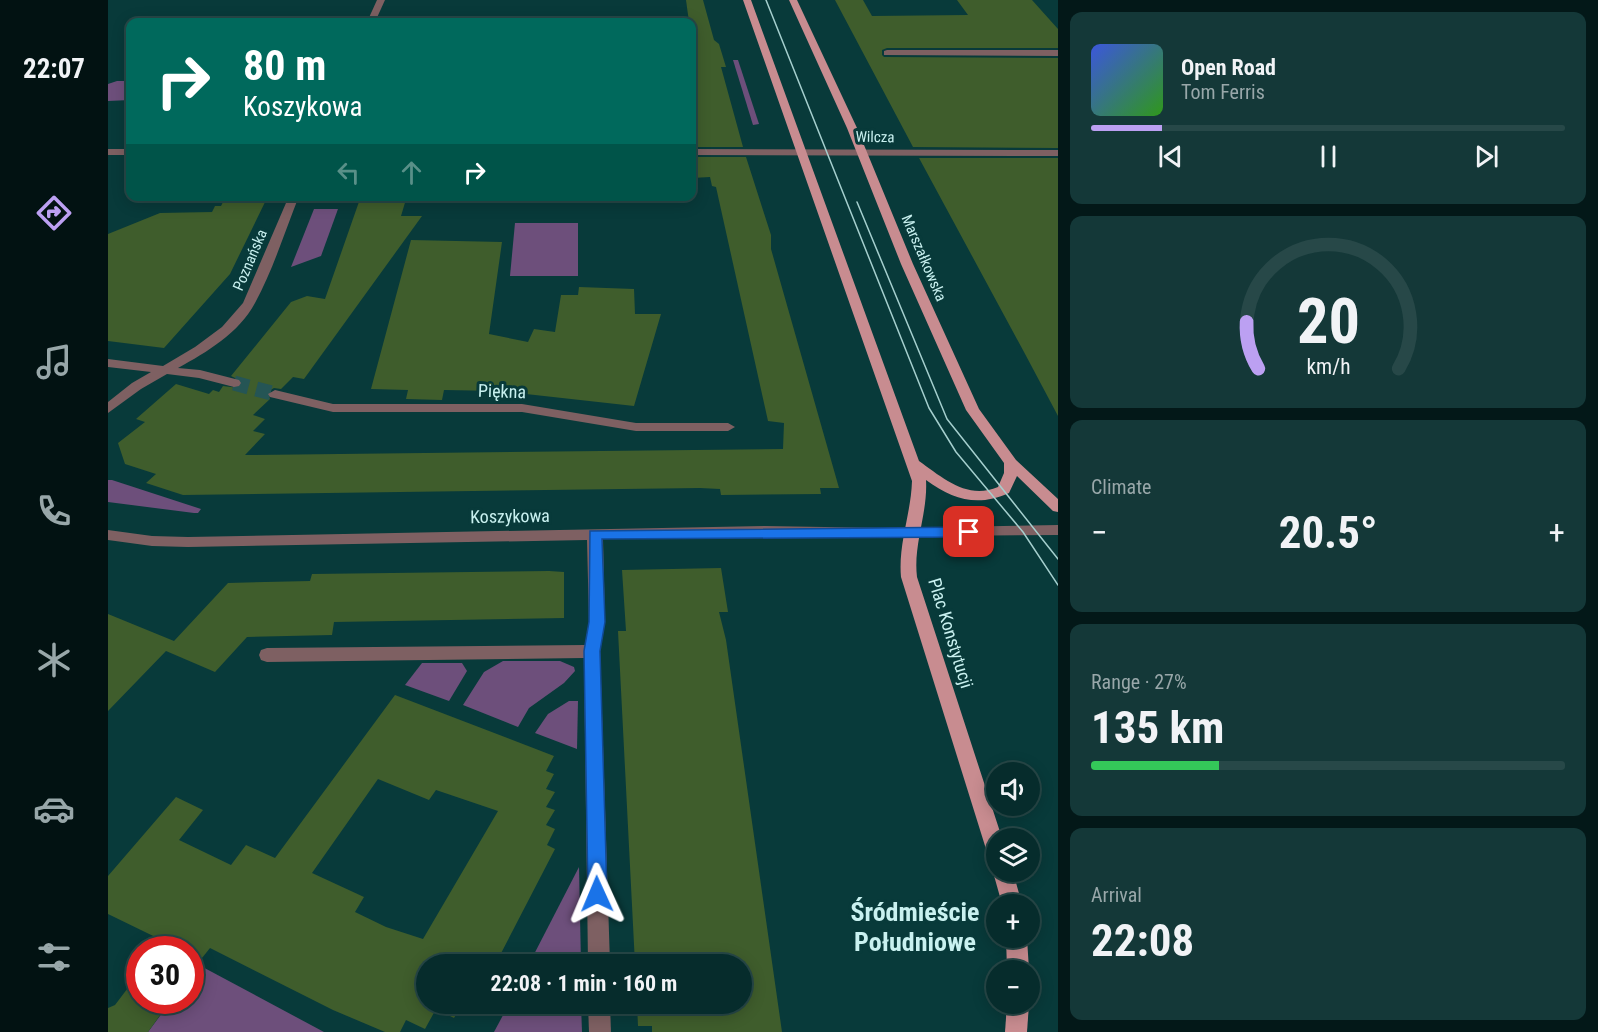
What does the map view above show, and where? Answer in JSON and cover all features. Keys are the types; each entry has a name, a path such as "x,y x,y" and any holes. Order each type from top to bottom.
{"main road":[{"path":"747,0 920,481 920,498 914,533"},
{"name":"Marszałkowska","path":"793,0 973,410 1011,463 1058,507"},
{"path":"914,465 958,492 982,499 1004,490 1011,473 1011,463"},
{"name":"Plac Konstytucji","path":"914,533 908,570 912,587 989,828"},
{"path":"1016,1032 1017,1014"}],"street":[{"path":"373,18 381,0"},
{"path":"887,53 1058,52"},
{"path":"108,152 126,152"},
{"name":"Wilcza","path":"696,152 1058,153"},
{"name":"Poznańska","path":"108,409 139,384 198,352 246,308 292,201"},
{"path":"108,363 200,374 234,383"},
{"name":"Piękna","path":"275,394 333,408 522,408 636,427 728,427"},
{"path":"914,533 1058,530"},
{"name":"Koszykowa","path":"108,535 152,541 188,542 765,531 914,533"},
{"path":"594,534 597,622 592,651 599,954"},
{"path":"267,655 592,651"},
{"path":"599,1014 600,1032"}],"shaded area":[{"path":"733,60 738,60 759,124 753,125"},
{"path":"126,81 126,100 108,101 108,84"},
{"path":"314,209 338,209 321,256 291,267"},
{"path":"515,223 578,223 578,276 510,276"},
{"path":"108,480 201,509 198,513 194,513 108,502"},
{"path":"503,661 560,661 574,667 575,671 564,683 529,708 518,727 463,705 484,672"},
{"path":"422,663 462,663 467,671 449,701 405,685"},
{"path":"569,701 578,701 577,749 535,733 548,714"},
{"path":"579,867 581,954 534,954"},
{"path":"204,968 324,1032 148,1032 161,1014 204,1014"},
{"path":"504,1014 581,1014 582,1032 494,1032"}],"building":[{"path":"686,0 703,0 714,40 719,44 726,67 721,67 743,147 696,147 696,18 688,18"},
{"path":"835,0 863,0 872,16 968,15 957,0 1032,0 1058,29 1058,48 887,48 882,50 882,55 884,57 1058,58 1058,148 913,147"},
{"path":"696,157 746,157 771,235 771,249 839,488 820,488 821,494 721,495 720,489 700,488 183,495 146,483 156,474 125,464 118,443 145,422 136,419 176,384 209,394 213,390 219,392 223,386 239,388 243,382 231,376 291,302 307,296 325,299 359,201 406,201 401,216 422,216 304,379 293,377 281,389 274,388 267,392 270,399 253,415 265,419 253,431 265,434 245,455 783,449 784,423 768,421 716,187 712,186 710,177 696,178"},
{"path":"919,158 1058,158 1058,416 1024,352"},
{"path":"224,201 266,201 230,274 164,348 108,341 108,234 160,213 212,212 215,206 221,206"},
{"path":"411,240 502,242 489,334 528,342 534,329 555,332 561,295 578,295 579,287 634,289 635,314 661,314 634,406 500,391 444,390 442,400 406,399 408,390 371,389"},
{"path":"721,568 728,612 719,612 726,640 782,1032 652,1032 652,1026 638,1026 637,1014 752,1014 752,954 634,954 618,631 626,631 622,570"},
{"path":"564,572 564,618 334,622 332,635 247,637 215,672 166,651 108,711 108,614 174,641 228,583 310,581 312,574"},
{"path":"395,695 554,756 546,771 554,774 546,789 555,792 546,807 555,810 546,825 555,829 547,845 555,849 501,954 416,954 416,1014 433,1014 425,1029 406,1020 400,1032 385,1032 333,1010 210,948 204,956 204,936 153,936 108,914 108,876 176,797 203,810 179,840 231,865 246,845 275,858","holes":["378,779 429,800 436,790 498,811 423,939 386,927 355,912 364,897 312,873"]},
{"path":"126,990 126,1014 161,1014 148,1032 108,1032 108,1008 115,1005"}],"tunnel":[{"path":"234,383 275,394"}],"tram line":[{"path":"766,0 929,408 956,452 1023,532 1058,585"},
{"path":"857,202 947,419 1058,559"}],"district":[{"name":"Śródmieście Południowe","path":"915,927"}],"route":[{"path":"597,894 592,651 597,622 594,534 765,531 969,532"}]}
